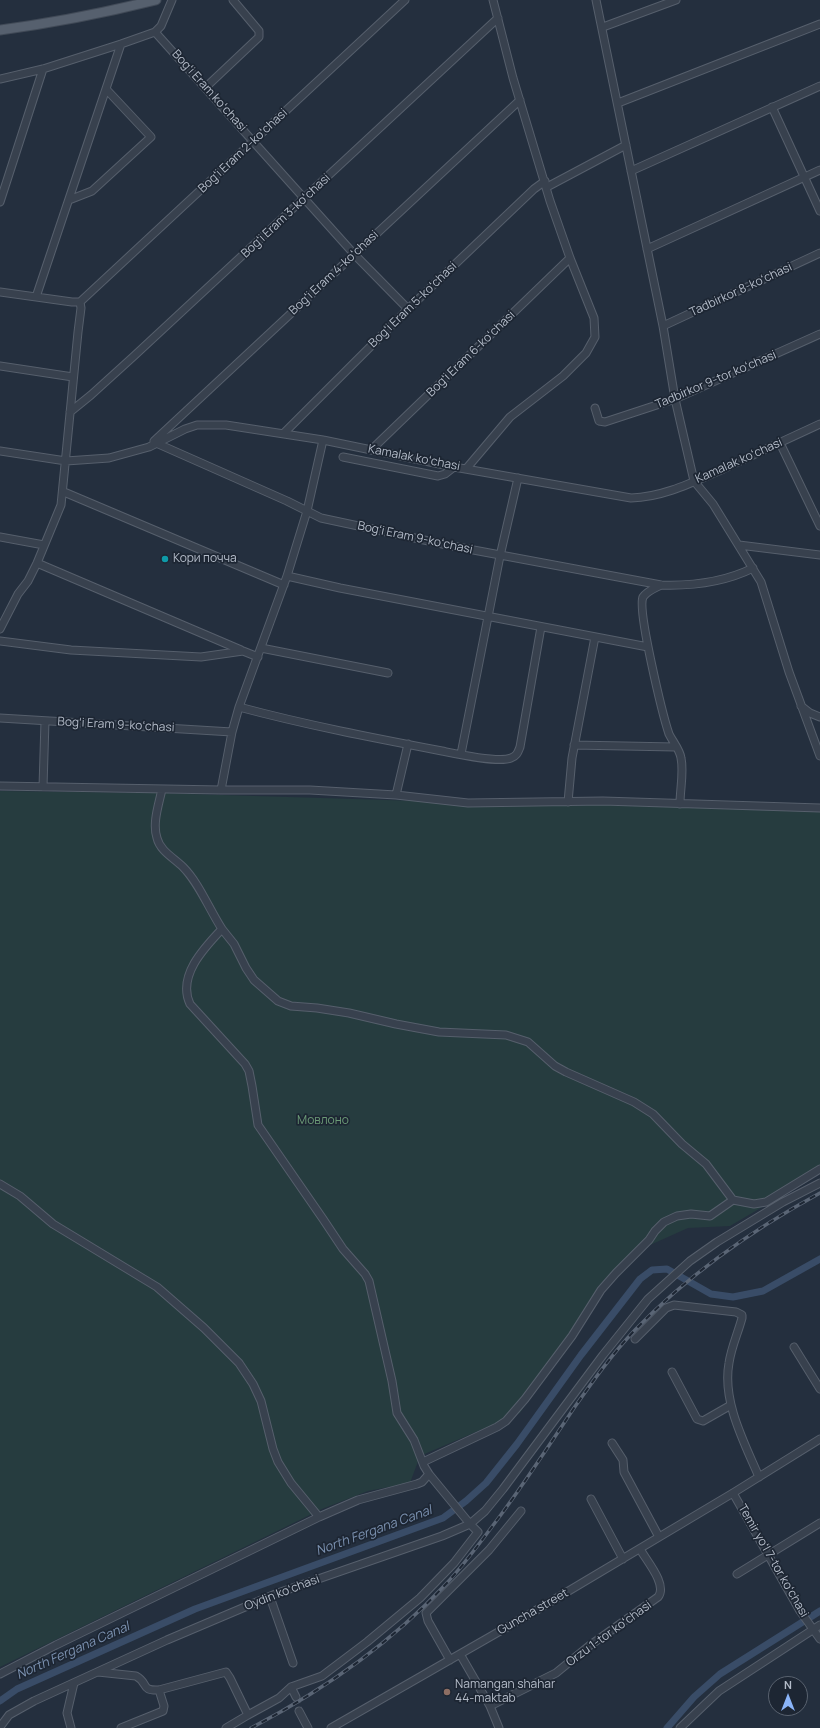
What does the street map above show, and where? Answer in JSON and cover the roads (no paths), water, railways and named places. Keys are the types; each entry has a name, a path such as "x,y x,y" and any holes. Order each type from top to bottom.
{"main road":[{"path":"0,30 89,16 156,0"}],"street":[{"path":"0,79 43,68 155,32 161,26 172,0"},
{"path":"206,87 259,37 259,31 233,0"},
{"name":"Bogʻi Eram 2-koʻchasi","path":"80,302 405,0"},
{"path":"466,469 510,417 563,376 586,353 595,337 594,318 570,258 546,184 520,100 493,0"},
{"path":"596,0 603,28 663,326 675,399 694,481 712,504 761,582 801,706 820,756"},
{"path":"603,28 676,0"},
{"name":"Bogʻi Eram 3-koʻchasi","path":"70,412 92,395 306,198 498,18"},
{"path":"618,103 820,24"},
{"name":"Bogʻi Eram koʻchasi","path":"155,32 306,198 354,254 408,309"},
{"path":"36,297 121,44"},
{"path":"0,202 43,68"},
{"path":"631,171 820,86"},
{"path":"69,200 92,191 151,138 106,90"},
{"name":"Bogʻi Eram 4-koʻchasi","path":"148,447 520,100"},
{"path":"772,107 820,211"},
{"name":"Bogʻi Eram 5-koʻchasi","path":"284,433 408,309 534,189 626,145"},
{"path":"647,249 820,170"},
{"name":"Tadbirkor 8-koʻchasi","path":"663,326 820,253"},
{"name":"Bogʻi Eram 6-koʻchasi","path":"371,450 570,258"},
{"path":"0,292 80,302 81,308 70,412 64,492 61,505 37,563 4,614 0,629"},
{"name":"Tadbirkor 9-tor koʻchasi","path":"595,408 599,421 605,422 675,399 820,334"},
{"path":"0,366 74,377"},
{"name":"Kamalak koʻchasi","path":"0,451 66,461 109,458 148,447 185,429 197,425 226,425 324,440 454,467 630,498 657,495 694,481 820,424"},
{"path":"221,790 232,732 239,707 284,585 308,511 324,440"},
{"name":"Bogʻi Eram 9-koʻchasi","path":"156,443 321,518 500,556 661,585 678,586 713,581 738,575 753,568"},
{"path":"780,443 820,526"},
{"path":"343,457 438,476 445,474 454,467"},
{"path":"461,754 500,556 518,478"},
{"path":"64,492 284,585"},
{"path":"0,538 44,545"},
{"path":"739,545 820,555"},
{"path":"37,563 258,657"},
{"path":"287,576 340,588 648,647"},
{"path":"661,585 648,592 644,596 642,602 648,647 662,708 682,763 680,804"},
{"path":"239,707 276,717 408,744 461,754 510,759 517,754 541,627"},
{"path":"568,802 574,745 595,637"},
{"path":"0,641 71,650 201,657 243,651"},
{"path":"261,648 388,673"},
{"path":"801,706 810,713 820,716"},
{"name":"Bogʻi Eram 9-koʻchasi","path":"0,718 232,732"},
{"path":"43,787 45,721"},
{"path":"396,796 408,744"},
{"path":"574,745 675,747"},
{"path":"0,786 310,790 468,803 603,801 820,808"},
{"path":"162,789 155,825 157,840 172,858 190,875 222,929 234,944 254,980 278,1001 291,1006 349,1012 396,1024 439,1032 506,1035 528,1042 555,1066 634,1102 653,1114 682,1144 706,1164 733,1200 760,1204 778,1196 820,1169"},
{"path":"222,929 208,944 196,961 188,979 186,996 190,1004 245,1064 249,1071 258,1126 323,1219 342,1249 365,1274 369,1281 392,1381 397,1413 414,1440 429,1474 478,1532 454,1563 420,1598 367,1642 322,1676 291,1687 279,1698 226,1728"},
{"name":"Oydin koʻchasi","path":"0,1727 9,1715 19,1709 167,1640 270,1596 442,1536 485,1511 630,1319 648,1299 690,1261 717,1242 820,1182"},
{"path":"0,1184 20,1196 53,1224 157,1287 204,1328 239,1363 253,1384 261,1401 273,1449 278,1462 291,1483 320,1517"},
{"path":"423,1462 498,1427 506,1420 526,1399 572,1336 601,1290 649,1240 664,1222 677,1216 691,1214 710,1216 733,1200"},
{"path":"635,1339 666,1308 674,1305 739,1313 742,1318 729,1362 728,1382 731,1405 759,1477"},
{"path":"794,1347 820,1390"},
{"path":"672,1372 697,1420 703,1421 731,1405"},
{"name":"Guncha street","path":"331,1728 640,1549 820,1439"},
{"path":"612,1443 623,1460 624,1472 659,1537"},
{"path":"0,1674 56,1644 320,1517 358,1500 417,1484 422,1482 429,1474"},
{"name":"Temir yoʻl 7-tor koʻchasi","path":"733,1493 800,1611 817,1627 820,1639"},
{"path":"591,1500 623,1559"},
{"path":"450,1660 428,1621 426,1613 489,1550 521,1511"},
{"path":"737,1574 820,1523"},
{"name":"Orzu 1-tor koʻchasi","path":"490,1706 556,1673 600,1637 658,1597 661,1589 660,1582 640,1549"},
{"path":"270,1596 293,1662"},
{"path":"680,1728 719,1691 817,1627"},
{"path":"460,1654 490,1706 499,1728"},
{"path":"98,1672 136,1676 149,1690 159,1690 226,1672 248,1716"},
{"path":"71,1728 67,1719 67,1713 74,1683"},
{"path":"291,1687 296,1697"},
{"path":"121,1728 163,1711 164,1706 159,1690"},
{"path":"299,1711 308,1728"}],"waterway":[{"name":"North Fergana Canal","path":"0,1701 17,1689 195,1609 443,1518 466,1501 486,1483 517,1444 581,1355 640,1279 652,1270 667,1269 711,1294 733,1297 763,1291 820,1259"},
{"path":"667,1728 694,1697 720,1674 820,1611"}],"tunnel":[{"path":"296,1697 299,1711"}],"railway":[{"path":"251,1728 304,1698 354,1665 424,1607 452,1577 480,1543 538,1462 574,1408 618,1349 635,1330 677,1290 722,1254 770,1222 820,1193"}],"place":[{"name":"Кори почча","path":"165,559"},
{"name":"Namangan shahar 44-maktab","path":"447,1692"}],"park label":[{"name":"Мовлоно","path":"323,1121"}]}
